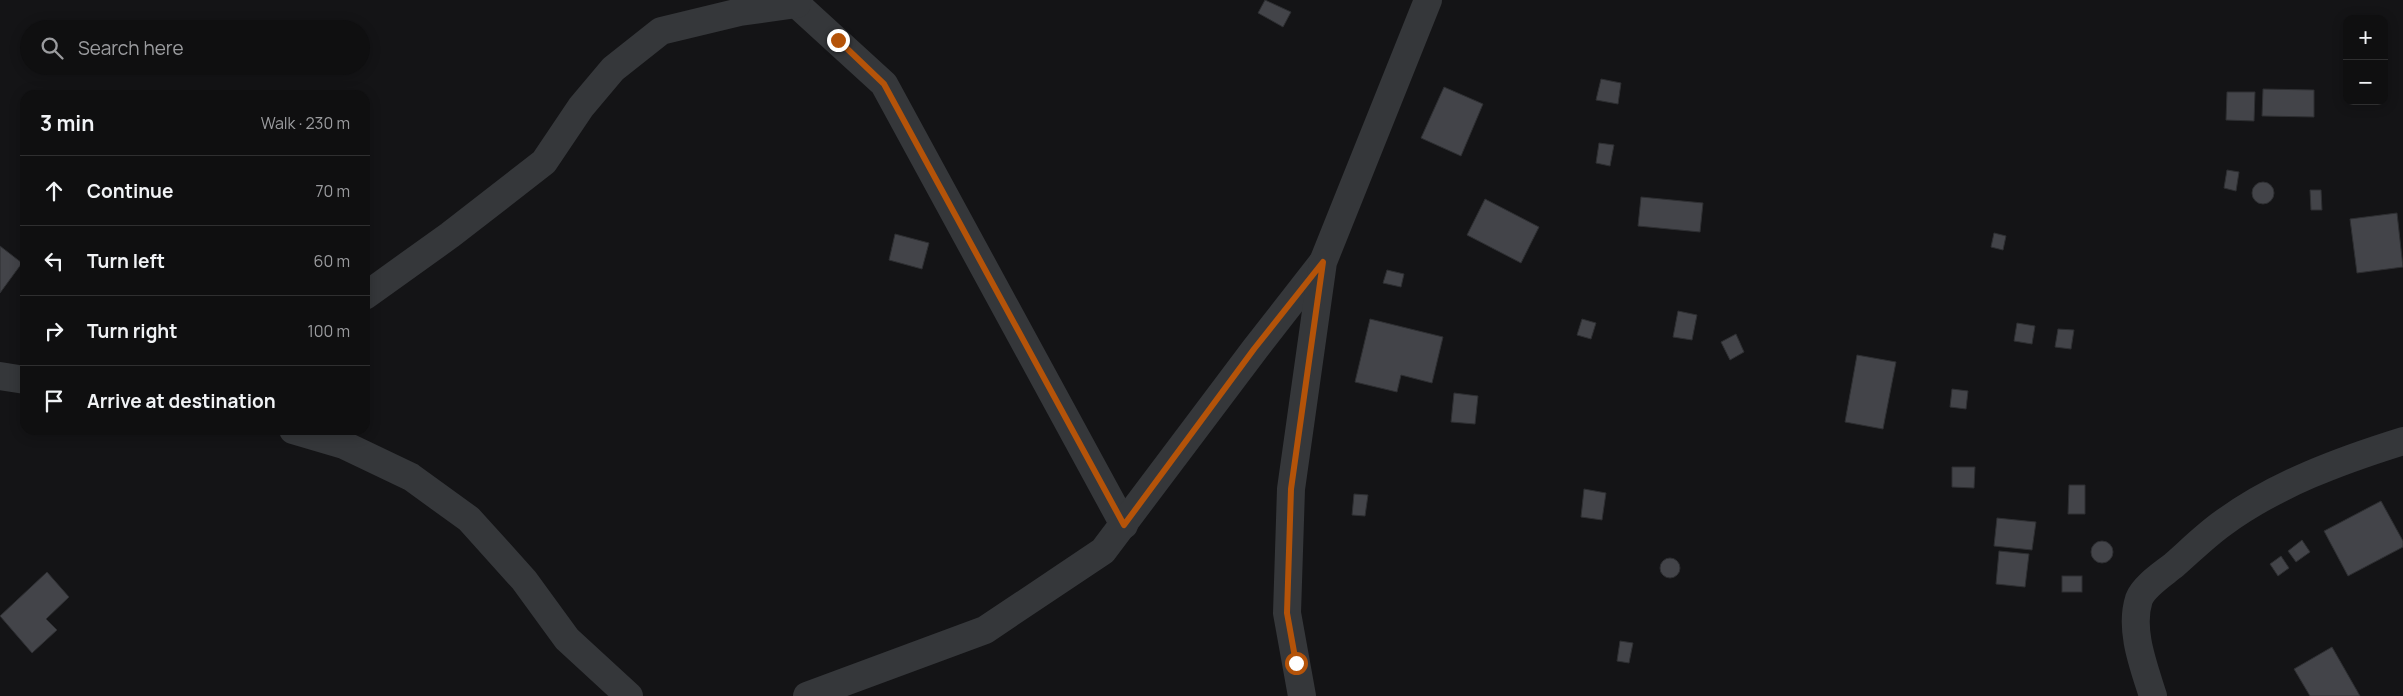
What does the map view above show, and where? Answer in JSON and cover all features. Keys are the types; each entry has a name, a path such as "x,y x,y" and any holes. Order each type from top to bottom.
{"street":[{"path":"1302,696 1287,613 1291,489 1323,262 1428,0"},
{"path":"370,292 450,235 544,162 581,107 613,69 661,31 740,12 795,2 884,84 1124,525"},
{"path":"807,696 985,630 1103,551 1254,349 1323,262"},
{"path":"0,376 20,379"},
{"path":"310,435 344,445 411,477 469,519 524,580 566,639 629,696"},
{"path":"2153,696 2140,653 2136,616 2140,598 2152,583 2224,522 2276,491 2358,455 2403,441"}],"building":[{"path":"1265,0 1291,12 1283,27 1258,13"},
{"path":"1601,79 1621,83 1618,104 1596,100"},
{"path":"1444,87 1483,104 1461,156 1421,138"},
{"path":"2263,89 2314,90 2314,117 2262,116"},
{"path":"2227,92 2255,92 2254,121 2226,120"},
{"path":"1599,143 1614,145 1610,166 1596,163"},
{"path":"2227,170 2239,172 2236,191 2224,188"},
{"path":"2263,182 2271,185 2274,193 2271,201 2263,204 2255,201 2252,193 2255,185"},
{"path":"2310,190 2321,190 2322,210 2311,210"},
{"path":"1641,197 1703,203 1700,232 1638,226"},
{"path":"1485,199 1539,227 1521,263 1467,235"},
{"path":"2397,213 2403,267 2357,273 2350,219"},
{"path":"1994,233 2006,236 2003,250 1991,247"},
{"path":"895,234 929,243 922,269 889,260"},
{"path":"0,246 20,261 20,266 0,293"},
{"path":"1387,270 1404,274 1401,287 1383,283"},
{"path":"1678,311 1697,315 1692,340 1673,337"},
{"path":"1370,319 1443,337 1432,383 1401,375 1397,392 1355,382"},
{"path":"1582,319 1596,323 1591,339 1577,335"},
{"path":"2017,323 2035,326 2032,344 2014,341"},
{"path":"2058,329 2074,330 2071,349 2055,347"},
{"path":"1736,334 1744,352 1730,360 1721,342"},
{"path":"1857,355 1896,362 1883,429 1845,422"},
{"path":"1952,389 1968,391 1966,409 1950,407"},
{"path":"1454,393 1478,396 1475,424 1451,422"},
{"path":"1952,467 1975,467 1974,488 1952,487"},
{"path":"2069,485 2085,485 2085,514 2068,514"},
{"path":"1584,489 1606,493 1602,520 1581,517"},
{"path":"1354,494 1368,495 1365,516 1352,515"},
{"path":"2381,501 2403,541 2403,547 2348,576 2324,531"},
{"path":"1997,518 2036,522 2032,550 1994,546"},
{"path":"2302,540 2310,552 2296,562 2288,551"},
{"path":"2102,541 2110,544 2113,552 2110,560 2102,563 2094,560 2091,552 2094,544"},
{"path":"1999,551 2029,554 2025,587 1996,584"},
{"path":"2281,556 2289,568 2278,576 2270,564"},
{"path":"1666,558 1674,558 1680,564 1680,572 1674,578 1666,578 1660,572 1660,564"},
{"path":"47,572 69,597 46,619 57,630 32,653 0,616"},
{"path":"2062,576 2082,576 2082,592 2062,592"},
{"path":"1620,641 1633,643 1629,663 1617,661"},
{"path":"2332,647 2360,696 2310,696 2294,669"}],"route":[{"path":"838,40 884,84 1124,525 1254,349 1323,262 1291,489 1287,613 1296,663"}]}
